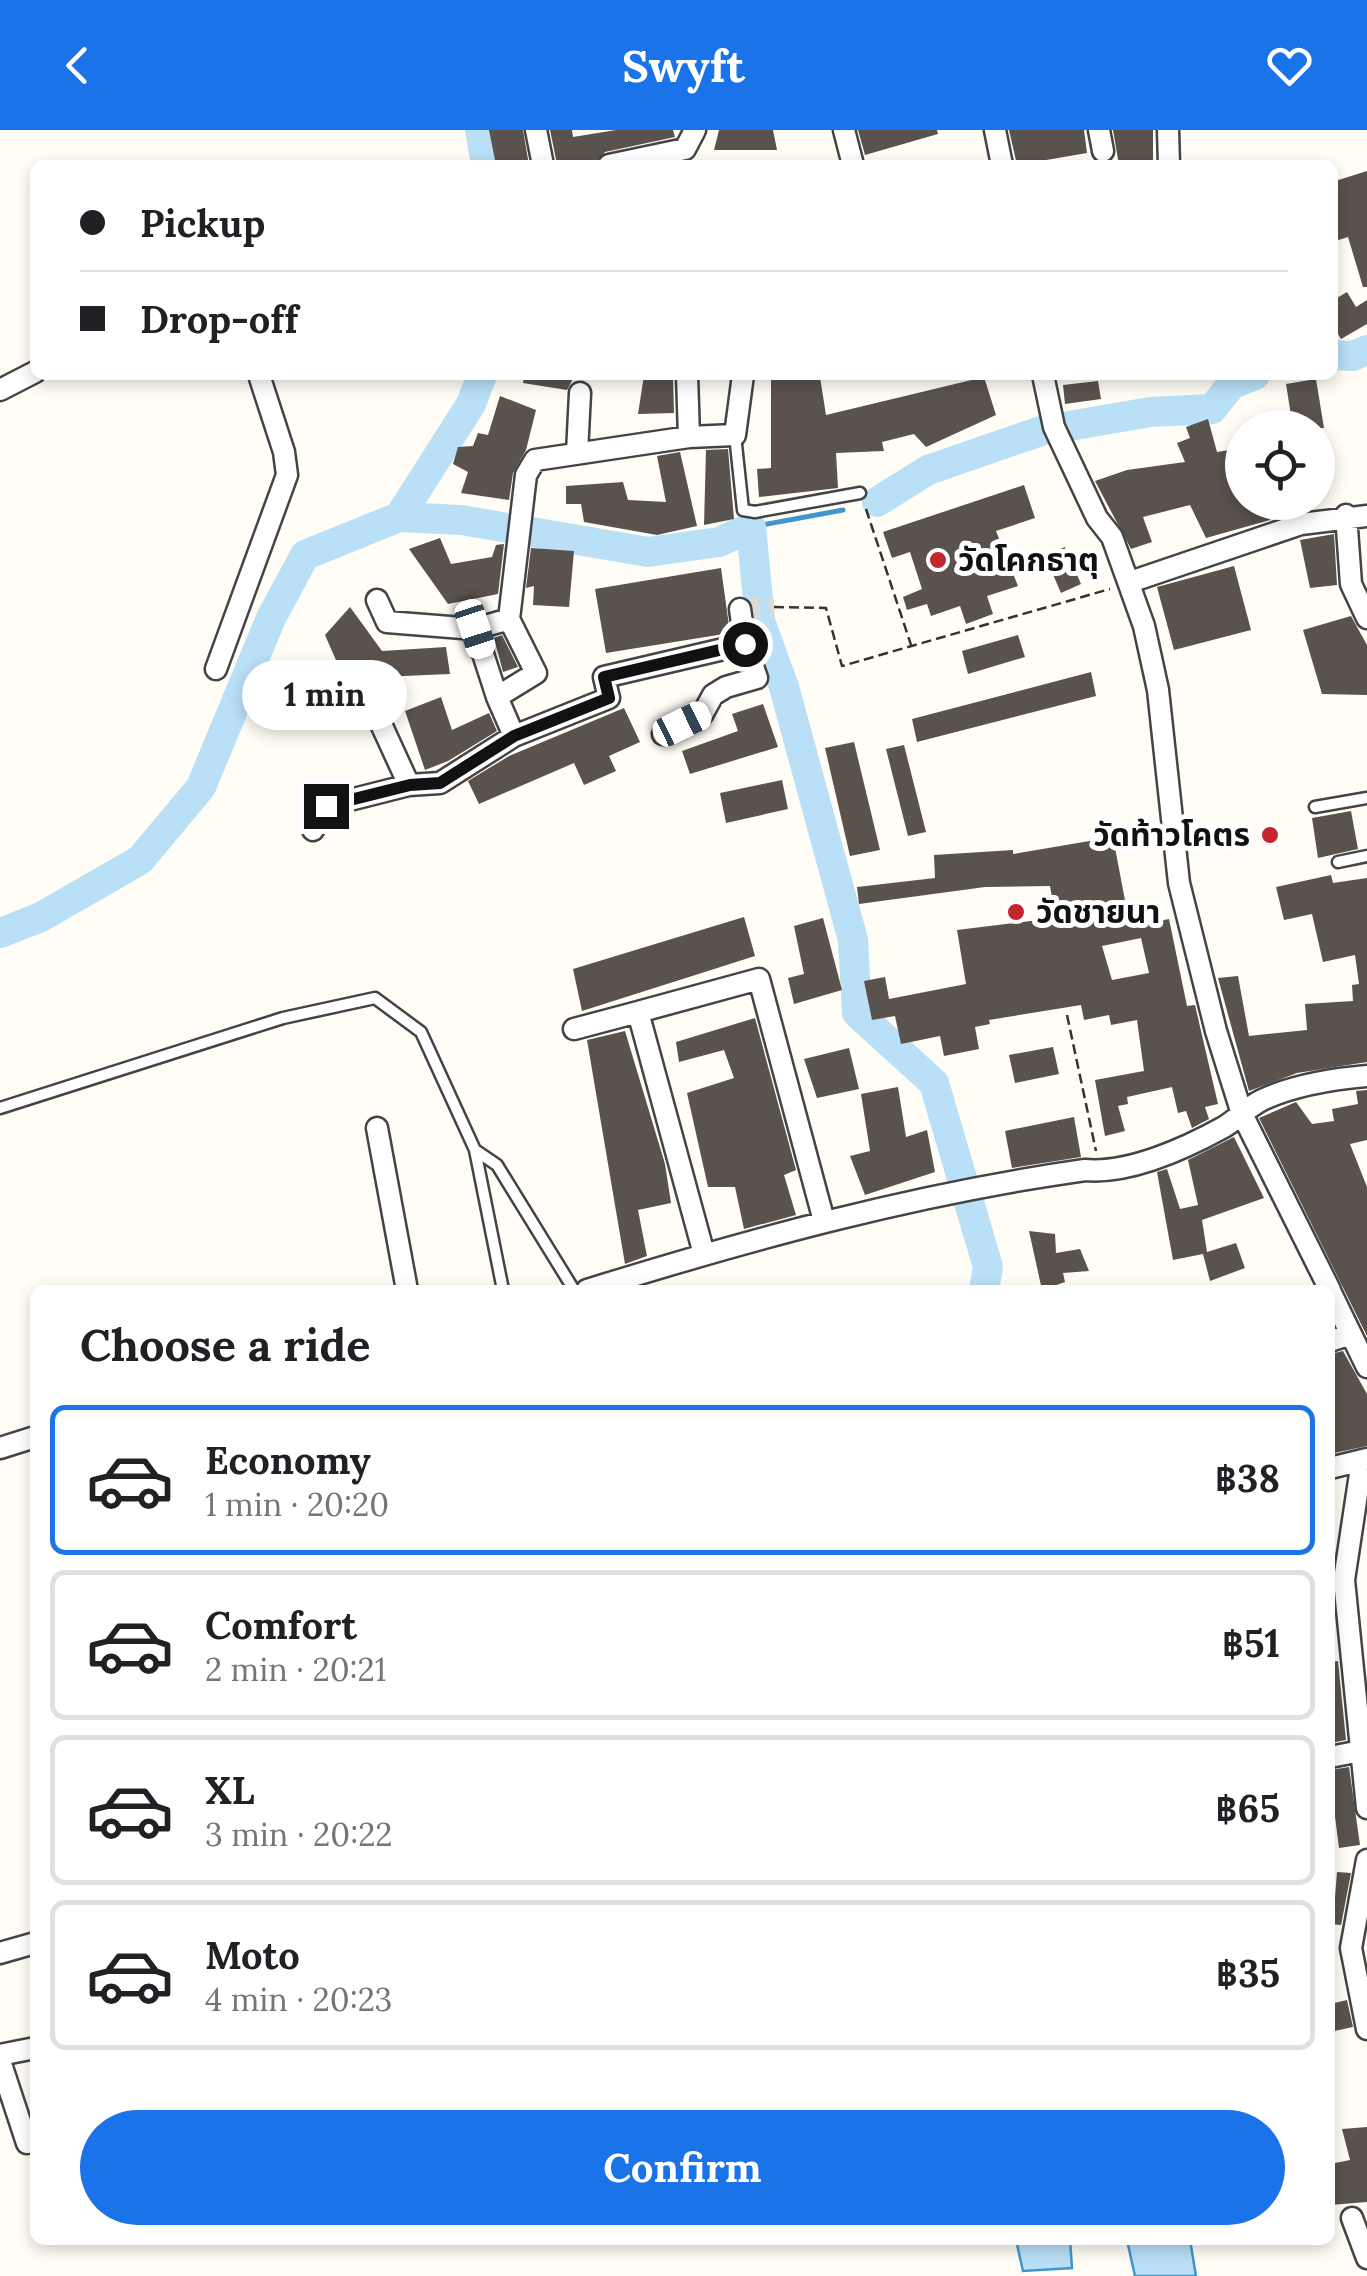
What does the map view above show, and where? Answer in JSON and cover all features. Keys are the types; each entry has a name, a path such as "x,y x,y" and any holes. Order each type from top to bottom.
{"street":[{"path":"536,130 543,160"},
{"path":"844,130 852,160"},
{"path":"995,130 1001,160"},
{"path":"1168,130 1169,160"},
{"path":"633,160 690,148"},
{"path":"0,390 30,375"},
{"path":"216,669 287,475 284,452 262,380"},
{"path":"687,380 689,437"},
{"path":"497,697 536,673 509,619 530,467 535,460 689,437 735,435 742,380"},
{"path":"1045,380 1062,444 1096,518 1112,536 1130,582 1158,690 1179,883 1242,1114 1327,1285"},
{"path":"577,453 580,393"},
{"path":"1130,582 1301,524 1357,516 1351,584 1367,618"},
{"path":"377,600 386,622 475,629 509,619"},
{"path":"663,734 702,715 712,695 756,678 740,610"},
{"path":"475,629 514,736"},
{"path":"313,830 326,806 410,785 440,783 514,736 609,698 604,677 745,644"},
{"path":"370,700 410,785"},
{"path":"574,1029 759,979 824,1221"},
{"path":"638,1012 704,1254"},
{"path":"603,1285 824,1221 936,1194 1101,1171 1182,1148 1261,1100 1328,1079 1367,1076"},
{"path":"377,1128 406,1285"},
{"path":"1335,1302 1367,1367"},
{"path":"1335,1339 1351,1334"},
{"path":"0,1448 30,1439"},
{"path":"1335,1467 1365,1460 1344,1580 1367,1808"},
{"path":"1335,1756 1361,1752"},
{"path":"1367,1860 1340,1945 1367,2029"},
{"path":"0,1953 30,1945"},
{"path":"28,2142 0,2058 30,2049"},
{"path":"1352,2218 1367,2258"}],"lane":[{"path":"735,435 743,510 754,512 860,493"},
{"path":"1315,807 1367,798"},
{"path":"1338,862 1367,856"},
{"path":"0,1108 283,1018 375,998 421,1032 475,1150 502,1285"},
{"path":"475,1150 497,1166 571,1285"}],"path":[{"path":"860,493 912,648"},
{"path":"774,607 826,608 842,666 1130,582"},
{"path":"1067,1015 1101,1171"}],"water":[{"path":"1017,2245 1070,2245 1072,2268 1023,2271"},
{"path":"1128,2245 1191,2245 1196,2276 1135,2276"}],"building":[{"path":"489,130 523,130 528,160 495,160"},
{"path":"550,130 572,130 573,137 616,130 673,130 675,137 605,152 599,160 556,160"},
{"path":"719,130 773,130 777,150 714,150"},
{"path":"858,130 937,130 938,134 865,155"},
{"path":"1009,130 1084,130 1087,153 1016,160"},
{"path":"1113,130 1153,130 1153,160 1118,160"},
{"path":"1367,171 1367,287 1363,287 1348,237 1338,240 1338,180"},
{"path":"1347,292 1356,307 1367,300 1367,324 1341,339 1338,334 1338,297"},
{"path":"523,380 572,380 567,390 523,383"},
{"path":"643,380 673,380 674,413 638,414"},
{"path":"771,380 820,380 826,415 985,380 996,415 926,447 914,434 882,442 884,451 836,453 838,488 759,497 757,469 771,468"},
{"path":"1316,380 1321,410 1290,410 1286,384"},
{"path":"1098,381 1101,399 1065,404 1063,385"},
{"path":"500,396 536,410 526,450 513,473 509,500 461,493 468,472 453,464 458,447 473,446 478,433 488,435"},
{"path":"1208,419 1217,452 1225,451 1225,520 1270,520 1206,538 1190,505 1143,517 1152,542 1131,549 1095,481 1127,470 1185,462 1177,443 1190,438 1186,427"},
{"path":"728,449 734,519 704,525 706,450"},
{"path":"680,452 697,526 657,535 584,522 581,504 566,504 566,486 623,482 628,500 666,502 657,456"},
{"path":"1024,485 1035,518 996,531 1018,586 987,596 993,614 966,624 960,606 931,616 927,604 907,610 903,597 922,589 910,552 892,558 883,532"},
{"path":"1334,534 1337,585 1310,588 1300,540"},
{"path":"440,538 451,564 492,557 496,545 504,544 498,594 448,604 409,549"},
{"path":"1065,547 1081,584 1061,593 1045,556"},
{"path":"531,548 574,551 569,607 533,605 534,586 526,588"},
{"path":"1234,566 1251,630 1174,650 1157,587"},
{"path":"721,568 730,633 606,653 595,589"},
{"path":"350,607 382,651 446,647 450,674 380,677 352,697 325,635"},
{"path":"1351,616 1367,645 1367,695 1322,694 1303,630"},
{"path":"502,635 518,667 503,672 494,638"},
{"path":"1018,635 1025,657 968,674 962,651"},
{"path":"1091,672 1096,696 917,742 912,719"},
{"path":"441,697 452,730 489,713 497,731 448,761 425,770 405,711"},
{"path":"763,704 778,747 690,774 682,751 738,731 732,714"},
{"path":"624,708 640,742 609,756 616,771 584,785 574,763 479,804 468,781 509,756"},
{"path":"854,742 880,850 850,856 825,748"},
{"path":"904,745 926,832 908,836 886,749"},
{"path":"782,780 788,809 726,823 720,793"},
{"path":"1351,811 1358,849 1318,858 1312,818"},
{"path":"1113,837 1130,927 1169,919 1187,1006 1195,1005 1218,1104 1205,1107 1209,1119 1192,1128 1186,1111 1178,1113 1172,1087 1127,1097 1128,1104 1118,1106 1125,1131 1105,1136 1095,1080 1144,1071 1137,1020 1111,1025 1109,1015 1084,1020 1081,1005 989,1020 990,1024 975,1027 979,1049 944,1056 940,1036 901,1044 895,1016 872,1020 864,981 885,977 889,999 966,984 957,930 1056,918 1050,886 985,887 859,904 857,887 935,878 934,855 1013,850 1013,854","holes":["1141,938 1149,973 1112,980 1102,946"]},
{"path":"1331,875 1333,883 1367,878 1367,1062 1297,1073 1249,1091 1218,978 1238,976 1249,1036 1307,1030 1305,1004 1353,1001 1352,985 1359,984 1355,955 1323,962 1312,914 1284,920 1276,887"},
{"path":"744,917 755,956 582,1011 573,969"},
{"path":"823,918 842,990 794,1004 788,978 804,974 794,926"},
{"path":"755,1018 796,1170 784,1175 796,1215 744,1229 735,1187 708,1187 687,1093 734,1078 724,1050 679,1062 676,1042"},
{"path":"625,1031 665,1164 671,1203 638,1210 647,1256 625,1264 587,1040"},
{"path":"1053,1047 1059,1074 1015,1083 1009,1055"},
{"path":"849,1048 859,1089 817,1098 804,1059"},
{"path":"898,1087 906,1137 927,1130 935,1172 865,1195 850,1156 870,1151 861,1094"},
{"path":"1367,1090 1367,1140 1350,1144 1367,1187 1367,1336 1259,1118 1296,1102 1312,1124 1334,1121 1332,1109 1358,1104 1356,1091"},
{"path":"1074,1117 1081,1157 1012,1168 1005,1131"},
{"path":"1234,1137 1264,1198 1202,1220 1207,1252 1236,1243 1245,1268 1210,1281 1203,1254 1173,1260 1157,1172 1167,1169 1180,1209 1198,1205 1188,1160"},
{"path":"1029,1231 1055,1234 1056,1253 1080,1249 1089,1271 1063,1273 1065,1282 1041,1285"},
{"path":"1343,1351 1367,1394 1367,1446 1335,1453 1335,1353"},
{"path":"1338,1661 1346,1740 1335,1742"},
{"path":"1349,1767 1360,1845 1339,1848 1335,1769"},
{"path":"1337,1872 1351,1873 1341,1925 1335,1924"},
{"path":"1347,2000 1353,2027 1335,2031 1335,2003"},
{"path":"1367,2127 1367,2202 1335,2205 1335,2163 1350,2160 1342,2129"}],"waterway":[{"path":"480,130 485,160"},
{"path":"1338,355 1353,356 1367,350"},
{"path":"399,517 471,404 480,380"},
{"path":"1069,426 1150,412 1212,409 1232,384 1242,380"},
{"path":"877,502 928,470 1041,431"},
{"path":"751,527 843,510"},
{"path":"0,933 41,917 140,860 201,787 271,618 305,555 399,517 461,520 648,552 719,542 751,527 760,621 784,687 853,940 857,1013 934,1083 988,1267 985,1285"}],"tunnel":[{"path":"740,609 774,607"}],"place":[{"name":"วัดโคกธาตุ","path":"938,560"},
{"name":"วัดท้าวโคตร","path":"1270,835"},
{"name":"วัดชายนา","path":"1016,912"}],"route":[{"path":"326,806 410,785 440,783 514,736 609,698 604,677 745,644"}]}
